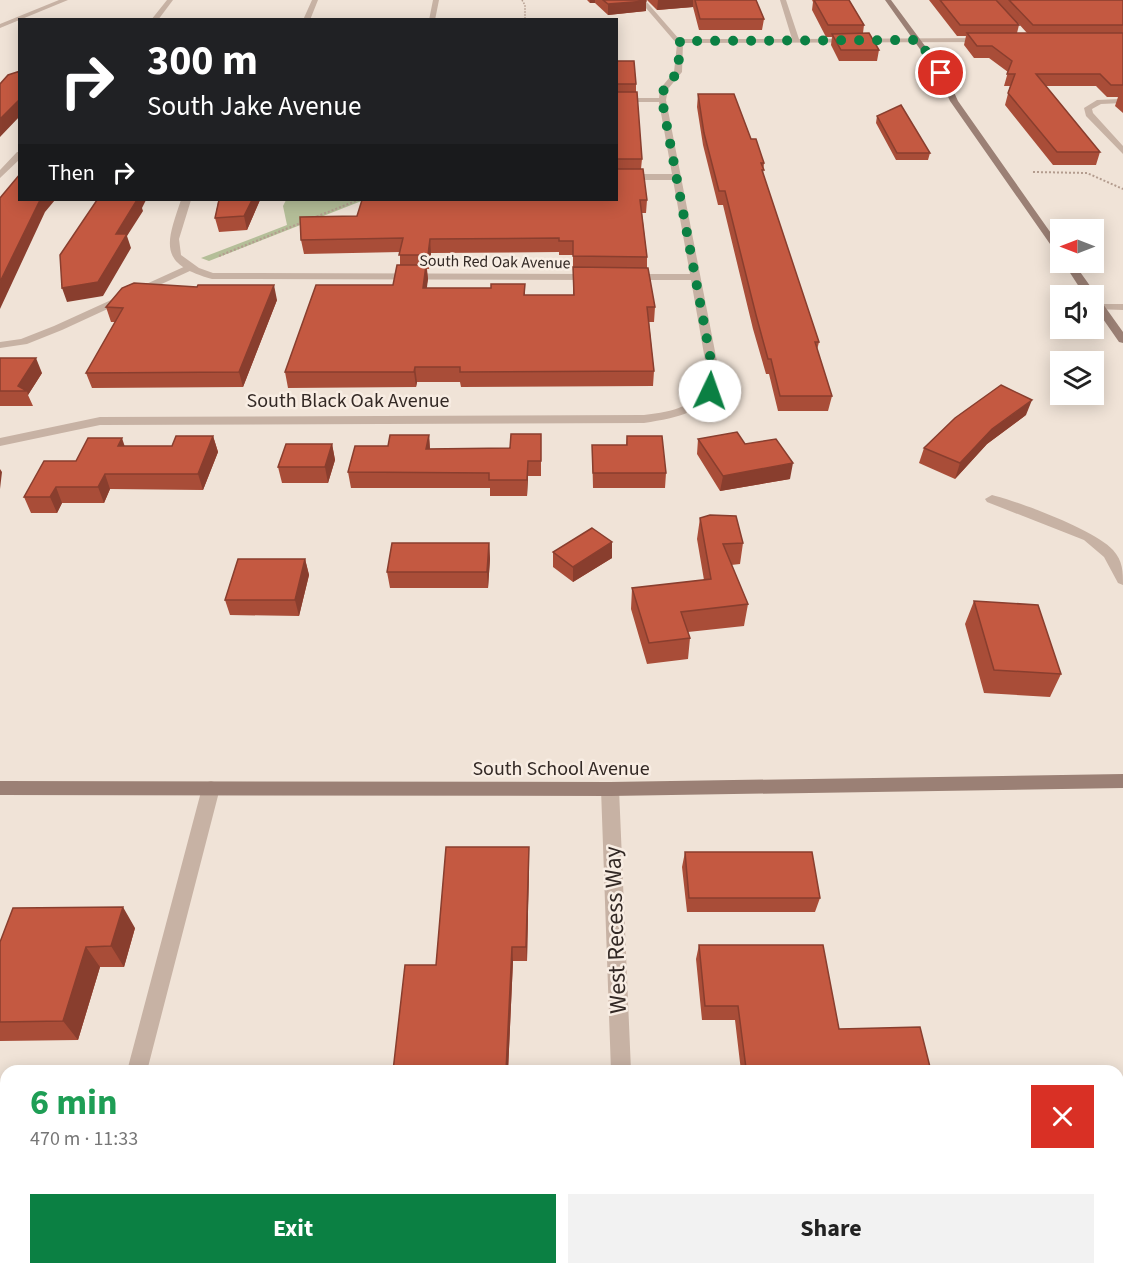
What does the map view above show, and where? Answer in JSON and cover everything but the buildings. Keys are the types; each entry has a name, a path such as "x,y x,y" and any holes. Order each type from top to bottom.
{"street":[{"path":"20,18 65,0"},
{"path":"156,18 170,0"},
{"path":"307,18 315,0"},
{"path":"432,18 436,0"},
{"path":"622,277 695,277 662,100 664,88 678,72 680,41 642,0"},
{"path":"783,0 796,41"},
{"path":"888,0 941,73 954,101 1050,238"},
{"path":"0,26 18,19"},
{"path":"680,41 992,40"},
{"path":"618,100 662,100"},
{"path":"1123,101 1092,105 1088,108 1089,114 1123,151"},
{"path":"0,175 18,156"},
{"path":"618,177 676,177"},
{"path":"0,345 23,342 41,335 188,268 177,256 172,244 186,201"},
{"name":"South Red Oak Avenue","path":"188,268 212,276 247,277 413,274 610,277"},
{"name":"South Black Oak Avenue","path":"0,442 99,421 644,419 673,414 697,405 710,391 714,377 695,277"},
{"path":"1104,302 1123,307"},
{"path":"1104,313 1123,340"},
{"path":"992,499 1089,537 1109,554 1123,580"},
{"name":"South School Avenue","path":"0,788 610,789 1123,782"},
{"path":"139,1065 211,788"},
{"name":"West Recess Way","path":"610,789 621,1065"}],"path":[{"path":"522,0 525,5 525,18"},
{"path":"1033,172 1049,175 1078,173 1094,175 1123,189"},
{"path":"215,258 356,201"}],"green space":[{"path":"286,201 361,201 209,261 201,258 287,225 283,206"}],"route":[{"path":"710,391 714,377 662,100 664,88 678,72 680,41 918,40 941,73"}]}
